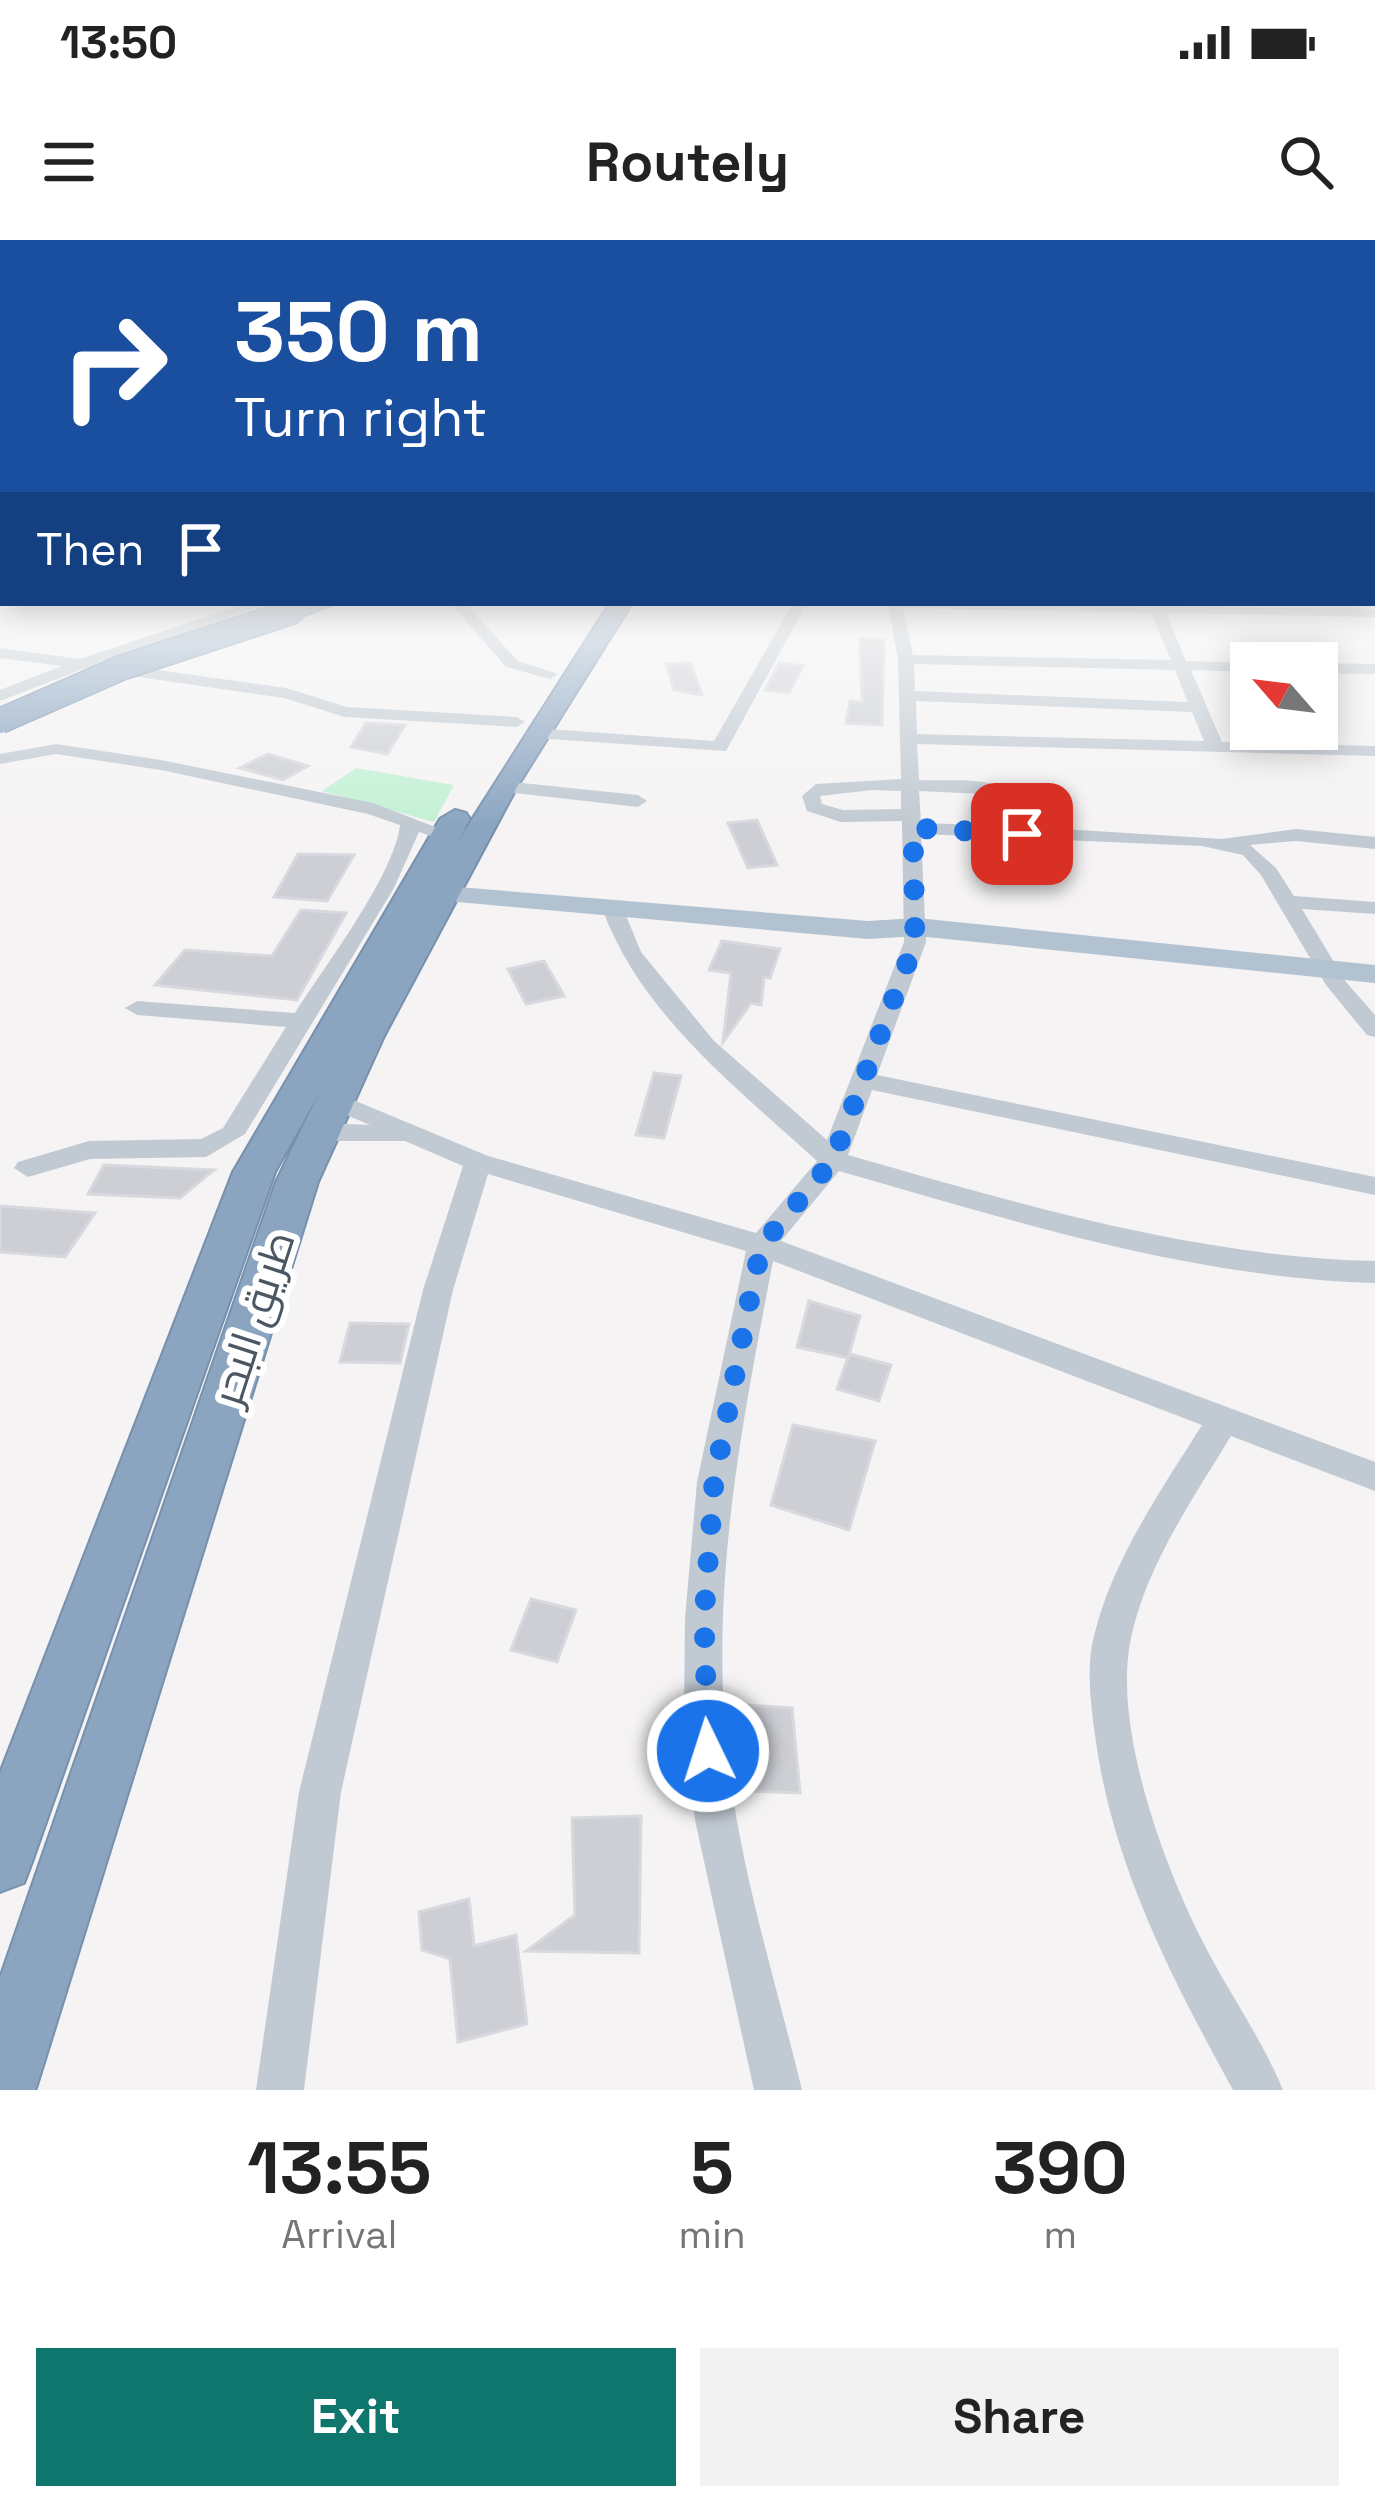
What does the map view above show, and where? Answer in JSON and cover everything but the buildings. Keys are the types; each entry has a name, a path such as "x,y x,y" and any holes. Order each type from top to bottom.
{"highway":[{"path":"0,707 133,653"},
{"path":"0,721 158,653"},
{"name":"طريق البحر","path":"0,2085 279,1235 424,858 502,787 550,674 564,653"},
{"name":"طريق البحر","path":"4,1835 245,1193 424,858 582,653"}],"main road":[{"path":"424,858 614,911 868,930 1332,976 1375,974"},
{"path":"1332,976 1375,990"}],"street":[{"path":"2,653 286,693 345,712 720,747 772,653"},
{"path":"0,696 113,653"},
{"path":"502,653 512,664 550,674"},
{"path":"778,2090 716,1820 704,1716 704,1618 714,1482 762,1245 833,1160 916,935 905,653"},
{"path":"1175,653 1215,746"},
{"path":"906,659 1230,666"},
{"path":"1338,668 1375,669"},
{"path":"907,696 1198,707"},
{"path":"1105,705 1118,745"},
{"path":"907,745 1375,751"},
{"path":"907,745 1375,762"},
{"path":"0,759 56,749 342,801 424,858 303,1021 244,1117 223,1141 206,1148 130,1147 66,1153 28,1168"},
{"path":"1022,834 1016,804 1001,792 910,786 824,788 811,796 814,807 841,815 1022,834 1224,842 1296,835 1375,843"},
{"path":"502,787 638,802"},
{"path":"1224,842 1250,850 1332,976 1375,1030"},
{"path":"1287,902 1375,908"},
{"path":"614,911 630,953 692,1031 833,1160 1079,1227 1298,1270 1375,1272"},
{"path":"137,1008 303,1021"},
{"path":"863,1080 1375,1186"},
{"path":"326,1116 412,1135 478,1162 762,1245 1375,1477"},
{"path":"280,2090 320,1792 438,1290 478,1162"},
{"path":"1224,1419 1137,1576 1114,1632 1108,1672 1118,1770 1154,1892 1185,1961 1259,2090"}],"green space":[{"path":"356,768 454,785 434,822 322,791"}],"route":[{"path":"708,1751 704,1618 714,1482 762,1245 833,1160 915,942 913,828 1022,834"}]}
